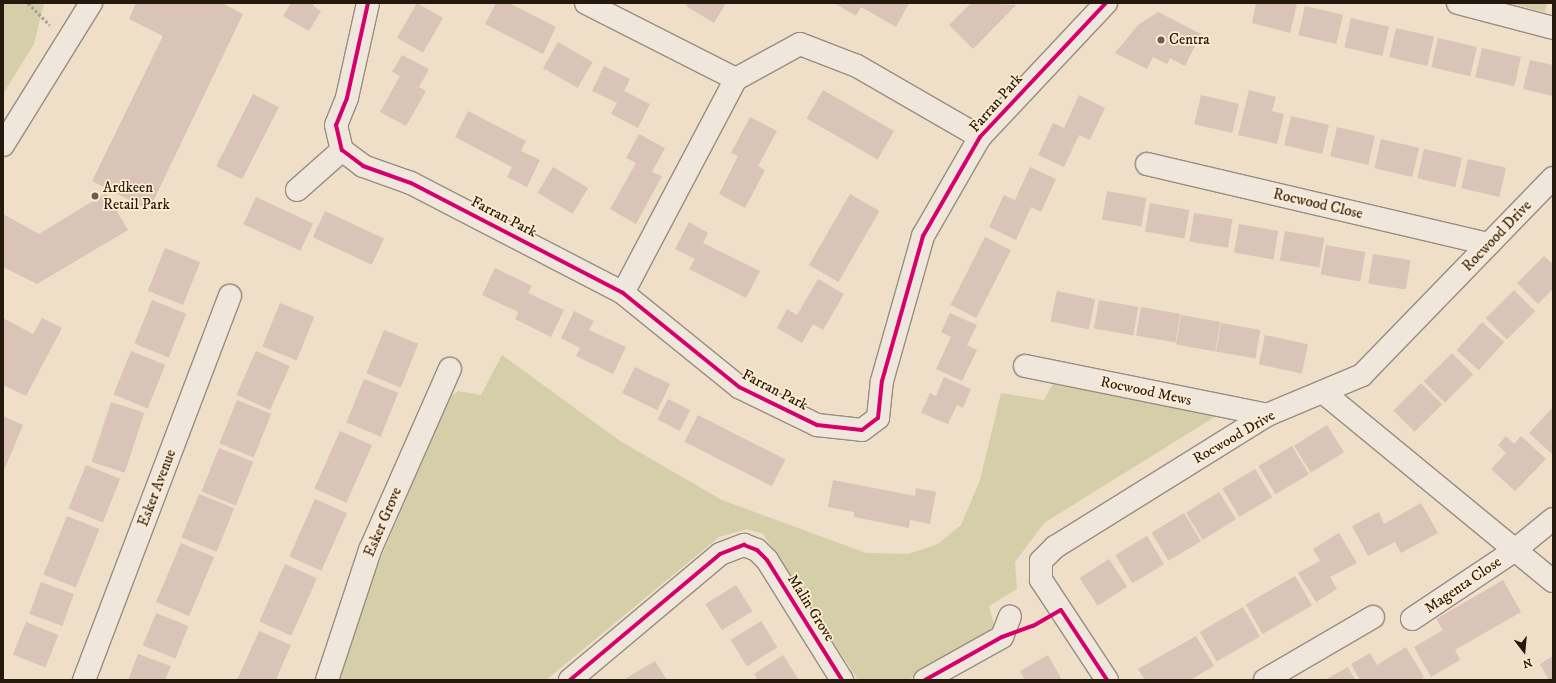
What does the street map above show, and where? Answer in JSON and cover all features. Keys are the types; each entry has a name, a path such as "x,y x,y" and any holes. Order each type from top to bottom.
{"street":[{"path":"3,145 91,3"},
{"path":"297,190 342,150 336,126 348,98 368,3"},
{"path":"586,3 736,79 623,293"},
{"name":"Farran Park","path":"342,150 363,166 411,183 623,293 739,387 817,424 862,430 878,418 882,381 923,236 980,136 1106,3"},
{"path":"1458,3 1553,28"},
{"name":"Farran Park","path":"736,79 800,44 857,66 980,136"},
{"name":"Rocwood Close","path":"1147,164 1489,244"},
{"name":"Rocwood Drive","path":"1107,680 1041,580 1041,561 1055,546 1267,416 1324,393 1362,375 1553,178"},
{"name":"Esker Avenue","path":"84,680 230,296"},
{"name":"Rocwood Mews","path":"1025,366 1267,416"},
{"name":"Esker Grove","path":"327,680 370,550 450,369"},
{"path":"1324,393 1553,581"},
{"name":"Magenta Close","path":"1412,619 1515,550 1553,519"},
{"name":"Malin Grove","path":"575,679 720,554 744,545 757,550 842,680"},
{"path":"925,680 1002,637 1010,616"},
{"path":"1265,680 1374,617"}],"path":[{"path":"28,3 46,23 72,34"}],"shaded area":[{"path":"3,3 44,3 34,44 3,94"},
{"path":"1507,3 1547,3 1545,12"},
{"path":"502,355 620,441 722,500 866,553 908,554 938,544 961,525 980,480 1001,393 1044,400 1055,380 1221,413 1044,523 1015,562 1017,589 989,606 994,625 990,632 908,680 858,680 763,534 747,529 719,537 546,680 340,680 370,583 450,397 458,391 481,395"}],"building":[{"path":"136,3 222,3 243,14 149,210 92,181 163,36 129,19"},
{"path":"291,3 314,3 313,6 321,11 309,31 283,16"},
{"path":"417,3 443,18 423,53 397,38"},
{"path":"496,3 509,3 556,27 543,54 485,24"},
{"path":"688,3 726,3 714,23 686,6"},
{"path":"834,3 909,3 896,27 861,7 856,16"},
{"path":"971,3 1016,5 973,49 949,25"},
{"path":"1256,3 1297,4 1290,33 1252,23"},
{"path":"1305,6 1343,15 1336,44 1298,35"},
{"name":"Centra","path":"1158,12 1201,34 1185,66 1170,58 1167,64 1153,57 1147,69 1115,53 1138,25"},
{"path":"1351,18 1389,27 1382,56 1344,47"},
{"path":"1396,28 1434,37 1427,66 1389,57"},
{"path":"1438,38 1477,47 1470,76 1431,67"},
{"path":"558,42 593,62 578,88 543,68"},
{"path":"1482,48 1521,57 1514,86 1475,77"},
{"path":"402,55 429,69 419,87 426,91 406,126 380,112 400,76 392,72"},
{"path":"1530,60 1553,65 1553,96 1523,89"},
{"path":"604,66 630,79 624,91 650,104 638,128 611,114 617,103 592,91"},
{"path":"823,90 894,131 878,160 806,119"},
{"path":"1249,90 1276,97 1272,111 1284,114 1277,144 1238,135"},
{"path":"253,94 279,107 242,179 216,166"},
{"path":"1079,95 1105,108 1090,140 1079,135 1064,167 1038,155 1053,123 1064,128"},
{"path":"1201,95 1239,104 1232,133 1194,124"},
{"path":"468,111 526,141 521,151 540,160 527,187 507,177 512,167 455,137"},
{"path":"1291,116 1329,125 1322,154 1284,145"},
{"path":"750,117 777,131 758,166 765,170 745,208 719,194 738,156 731,153"},
{"path":"1337,127 1375,136 1368,165 1330,156"},
{"path":"639,134 665,148 652,172 662,176 636,224 610,209 636,163 626,158"},
{"path":"1381,139 1419,148 1412,177 1374,168"},
{"path":"1424,149 1462,158 1455,187 1417,178"},
{"path":"1468,159 1506,168 1499,197 1461,188"},
{"path":"553,167 588,188 573,214 538,193"},
{"path":"1030,167 1056,179 1041,212 1031,207 1016,240 989,227 1004,195 1015,200"},
{"path":"1107,191 1146,198 1141,227 1102,220"},
{"path":"106,193 128,230 37,284 3,267 3,214 39,234"},
{"path":"850,194 879,211 838,282 809,265"},
{"path":"256,197 313,224 300,251 243,224"},
{"path":"1150,203 1189,210 1184,239 1145,232"},
{"path":"325,211 384,238 372,265 313,237"},
{"path":"1194,213 1233,219 1228,248 1189,242"},
{"path":"689,222 708,233 703,243 760,271 746,298 689,269 695,259 675,249"},
{"path":"1239,224 1278,231 1273,260 1234,253"},
{"path":"1285,231 1324,238 1319,267 1280,261"},
{"path":"985,237 1011,250 976,318 950,305"},
{"path":"1326,245 1365,252 1360,281 1321,275"},
{"path":"165,248 200,262 183,305 148,291"},
{"path":"1373,254 1411,260 1406,290 1368,284"},
{"path":"1544,256 1553,264 1553,289 1538,304 1517,283"},
{"path":"495,268 532,286 528,293 564,310 551,337 515,319 518,312 482,295"},
{"path":"818,279 844,294 823,330 813,324 802,343 777,328 787,309 797,315"},
{"path":"1514,290 1535,311 1507,339 1486,318"},
{"path":"1057,291 1095,299 1089,329 1051,321"},
{"path":"152,300 186,314 169,357 134,344"},
{"path":"1099,300 1138,307 1133,336 1094,329"},
{"path":"280,303 314,317 297,360 262,347"},
{"path":"1141,307 1180,314 1175,343 1136,336"},
{"path":"574,311 594,321 589,330 626,347 613,374 576,356 580,348 561,338"},
{"path":"950,313 977,325 967,345 977,350 962,381 936,369 951,337 941,332"},
{"path":"1181,315 1220,322 1215,351 1176,345"},
{"path":"3,318 33,334 42,318 62,328 26,396 3,385"},
{"path":"1482,322 1504,342 1479,370 1457,350"},
{"path":"1221,323 1260,330 1255,359 1216,352"},
{"path":"384,330 418,344 401,387 366,374"},
{"path":"1265,335 1308,344 1302,373 1259,364"},
{"path":"131,351 165,365 148,408 113,395"},
{"path":"256,351 290,366 270,410 236,395"},
{"path":"1452,353 1473,374 1445,402 1424,381"},
{"path":"635,367 670,384 657,410 622,393"},
{"path":"944,377 971,389 963,408 957,405 948,424 921,413 930,393 936,396"},
{"path":"364,379 398,393 381,436 346,423"},
{"path":"1421,383 1442,404 1415,432 1393,411"},
{"path":"668,399 690,410 680,431 658,419"},
{"path":"237,400 271,414 254,457 219,444"},
{"path":"111,402 144,413 125,473 92,462"},
{"path":"1553,407 1553,455 1529,433"},
{"path":"698,415 785,459 772,486 684,442"},
{"path":"3,416 23,425 5,468 3,467"},
{"path":"1327,425 1344,452 1311,473 1294,446"},
{"path":"340,431 372,445 346,503 314,489"},
{"path":"1506,436 1514,444 1521,436 1546,459 1515,491 1491,469 1506,453 1498,445"},
{"path":"1292,446 1309,474 1276,494 1259,466"},
{"path":"219,448 253,462 236,505 201,492"},
{"path":"86,465 120,479 103,522 68,509"},
{"path":"1255,469 1272,497 1239,517 1222,489"},
{"path":"833,480 915,496 916,488 936,492 930,524 910,520 909,528 854,517 854,512 828,507"},
{"path":"1219,492 1236,519 1203,540 1186,513"},
{"path":"199,494 234,508 217,552 181,538"},
{"path":"315,499 347,513 321,571 289,557"},
{"path":"1421,503 1438,533 1401,553 1395,542 1368,556 1352,526 1379,512 1384,524"},
{"path":"1184,513 1201,541 1168,561 1151,533"},
{"path":"67,516 99,529 76,588 43,574"},
{"path":"1339,533 1357,563 1330,577 1337,589 1316,602 1298,573 1320,561 1313,549"},
{"path":"1147,536 1164,564 1132,583 1115,555"},
{"path":"181,543 214,557 189,616 156,602"},
{"path":"1109,559 1127,587 1098,606 1080,578"},
{"path":"285,564 317,578 291,636 259,622"},
{"path":"1295,576 1312,605 1263,634 1246,604"},
{"path":"1503,580 1521,612 1455,650 1460,660 1431,677 1414,647 1443,630 1436,619"},
{"path":"41,582 74,594 62,626 29,614"},
{"path":"736,585 752,611 722,630 705,604"},
{"path":"1243,607 1260,636 1217,661 1200,632"},
{"path":"156,613 188,626 175,659 143,645"},
{"path":"761,621 777,647 747,666 730,640"},
{"path":"26,622 58,635 45,668 13,654"},
{"path":"259,631 291,645 276,680 237,680"},
{"path":"1196,636 1214,666 1190,680 1145,680 1138,669"},
{"path":"1406,647 1424,677 1419,680 1360,680 1351,664 1370,653 1377,665"},
{"path":"138,654 171,666 165,680 128,680"},
{"path":"783,655 799,680 758,680 754,674"},
{"path":"1048,655 1062,680 1025,680 1020,671"},
{"path":"1553,656 1553,680 1549,680 1540,664"},
{"path":"655,661 667,680 623,680"},
{"path":"1348,667 1355,680 1325,680 1328,678"}],"cycle path":[{"path":"368,3 347,98 336,125 342,150 363,166 411,183 623,293 739,387 817,425 862,430 878,418 882,381 923,236 980,137 1106,3"},
{"path":"570,680 720,554 744,545 757,550 767,560 842,680"},
{"path":"925,680 1002,637 1033,626 1061,610 1107,680"}],"place":[{"name":"Centra","path":"1161,40"},
{"name":"Ardkeen Retail Park","path":"95,196"}]}
